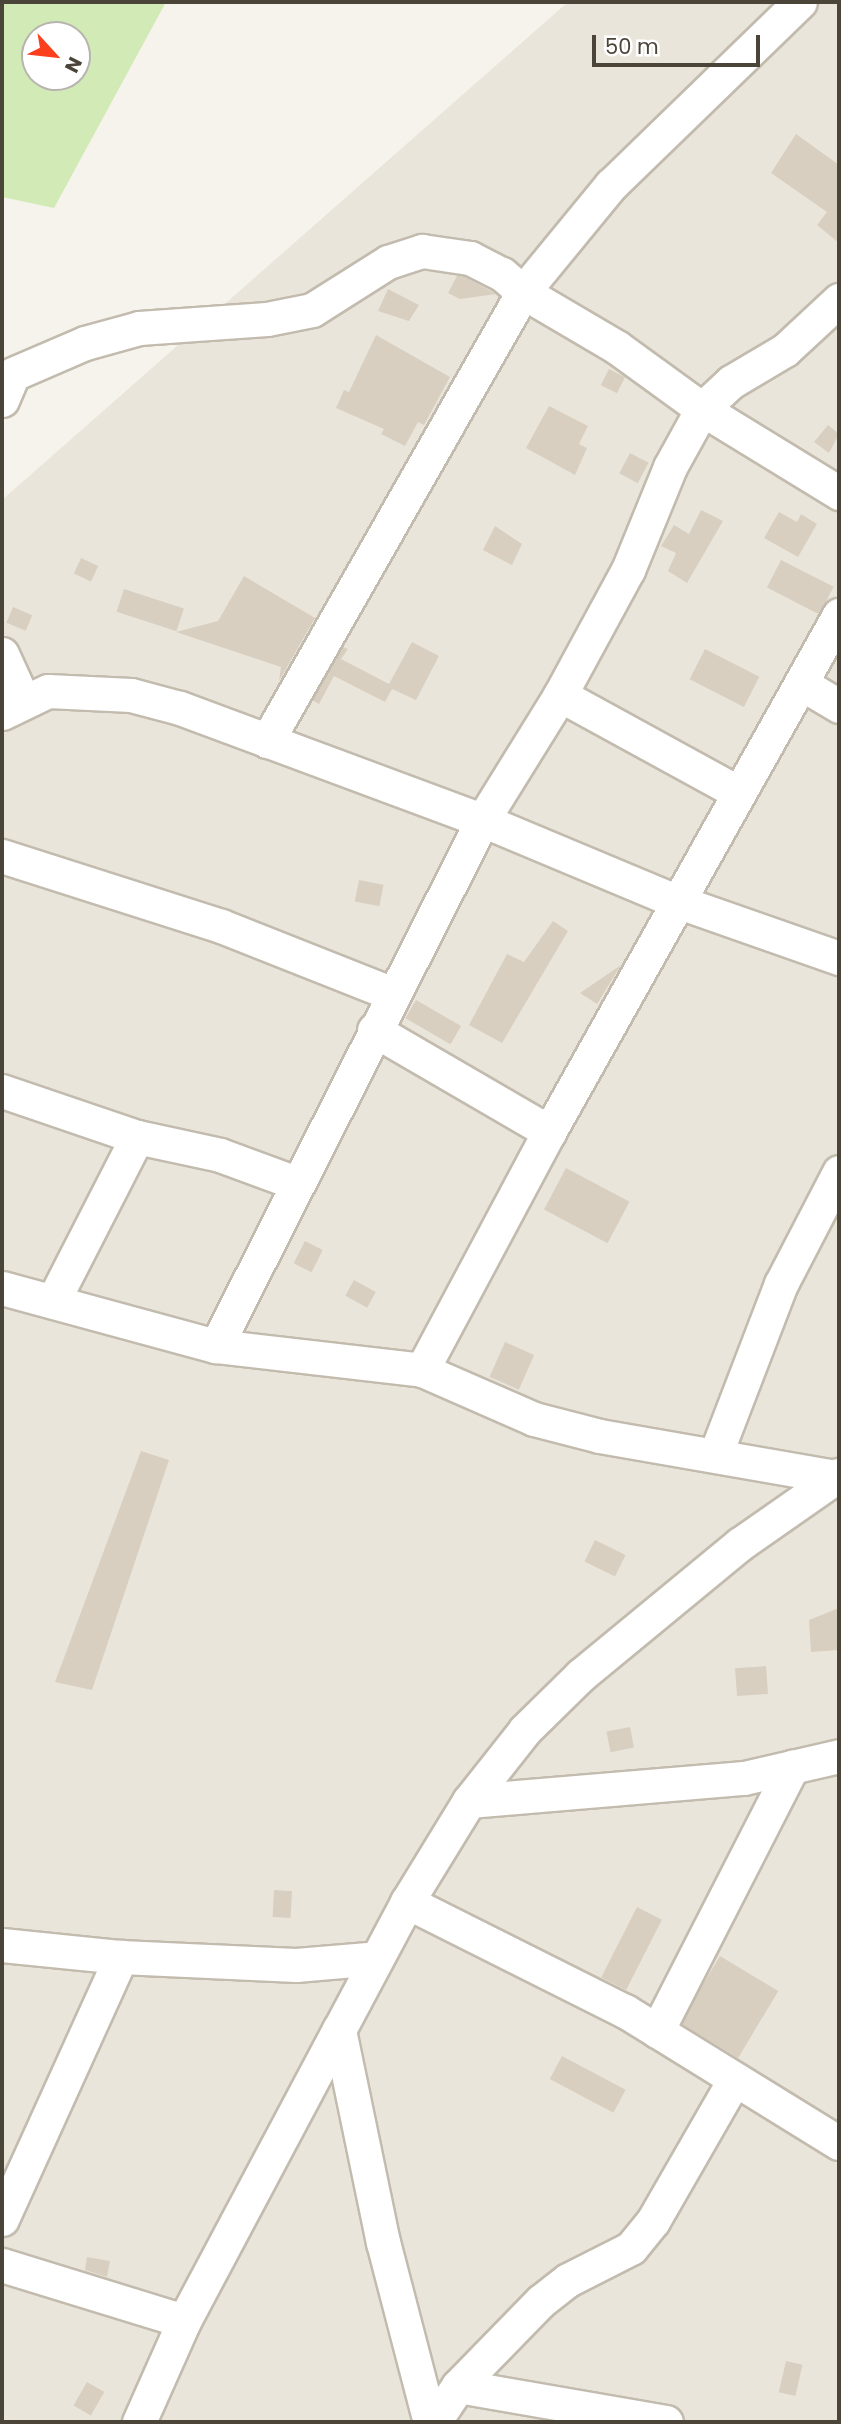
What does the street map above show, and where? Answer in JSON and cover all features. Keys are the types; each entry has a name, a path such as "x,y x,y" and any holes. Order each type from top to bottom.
{"street":[{"path":"267,741 523,292 611,185 714,91 800,2"},
{"path":"2,400 13,374 85,343 139,328 267,319 312,310 388,262 422,251 470,258 502,274 523,292 594,332 702,410 839,493"},
{"path":"216,1346 296,1183 482,821 560,695 628,570 670,467 702,410 731,382 785,350 839,300"},
{"path":"422,1370 676,901 839,615"},
{"path":"2,654 12,706 48,691 131,695 267,741 482,821 676,901 839,958"},
{"path":"802,684 839,706"},
{"path":"560,695 739,793"},
{"path":"2,856 221,926 393,994"},
{"path":"374,1030 549,1132"},
{"path":"2,1091 137,1137 220,1155 296,1183"},
{"path":"54,1299 137,1137"},
{"path":"716,1453 781,1284 839,1172"},
{"path":"2,1288 54,1299 216,1346 422,1370 534,1419 600,1436 716,1453 838,1476"},
{"path":"139,2422 184,2321 407,1902 468,1801 525,1730 582,1675 740,1544 838,1476"},
{"path":"468,1801 718,1781 792,1768 839,1756"},
{"path":"657,2031 792,1768"},
{"path":"407,1902 589,1992 839,2143"},
{"path":"2,1945 121,1957 296,1965 377,1958"},
{"path":"2,2219 121,1957"},
{"path":"339,2030 383,2242 432,2421"},
{"path":"432,2421 458,2386 541,2301 568,2280 632,2248 653,2221 734,2080"},
{"path":"2,2265 184,2321"},
{"path":"458,2386 666,2422"}],"shaded area":[{"path":"568,2 839,2 839,2422 2,2422 2,500"}],"green space":[{"path":"2,2 166,2 54,208 2,197"}],"building":[{"path":"796,134 839,165 839,243 817,225 827,212 771,173"},
{"path":"457,276 463,276 496,294 460,299 448,293"},
{"path":"388,289 419,305 409,321 378,311"},
{"path":"376,335 450,377 424,425 418,422 405,446 381,434 384,429 336,408 344,390 349,392"},
{"path":"609,369 625,377 617,393 601,385"},
{"path":"549,406 588,426 579,444 587,448 575,475 526,448"},
{"path":"828,425 839,434 829,453 814,442"},
{"path":"630,453 649,463 638,483 619,473"},
{"path":"701,510 723,521 687,583 668,571 676,553 661,546 674,525 689,534"},
{"path":"779,512 797,522 801,514 817,524 798,557 764,538"},
{"path":"495,526 522,544 512,565 483,550"},
{"path":"81,558 98,566 91,581 74,573"},
{"path":"781,560 834,587 819,614 767,588"},
{"path":"244,576 315,618 279,681 281,667 176,632 218,621"},
{"path":"124,589 184,608 177,631 117,612"},
{"path":"13,607 32,615 26,631 6,623"},
{"path":"412,642 439,656 416,700 392,689 385,702 334,676 319,704 312,700 343,647 348,649 341,659 389,684"},
{"path":"705,649 759,677 744,707 690,679"},
{"path":"359,880 384,885 379,906 355,902"},
{"path":"553,921 568,931 502,1043 469,1025 507,954 524,962"},
{"path":"621,965 597,1004 580,993"},
{"path":"416,1000 461,1026 451,1044 406,1018"},
{"path":"566,1168 630,1202 608,1243 544,1209"},
{"path":"305,1241 323,1250 311,1272 294,1263"},
{"path":"354,1280 376,1292 367,1308 345,1296"},
{"path":"505,1342 534,1355 519,1390 490,1377"},
{"path":"141,1451 169,1460 92,1690 55,1682"},
{"path":"595,1540 626,1555 615,1576 584,1562"},
{"path":"839,1608 839,1650 811,1652 809,1620"},
{"path":"766,1666 768,1694 737,1696 735,1668"},
{"path":"630,1727 634,1748 610,1752 606,1732"},
{"path":"274,1890 292,1891 291,1918 273,1917"},
{"path":"637,1907 662,1920 626,1990 601,1977"},
{"path":"720,1956 778,1991 738,2058 680,2023"},
{"path":"562,2056 626,2090 613,2113 550,2079"},
{"path":"87,2257 110,2261 107,2277 85,2270"},
{"path":"786,2361 803,2365 795,2396 779,2392"},
{"path":"87,2382 104,2392 91,2415 74,2405"}]}
